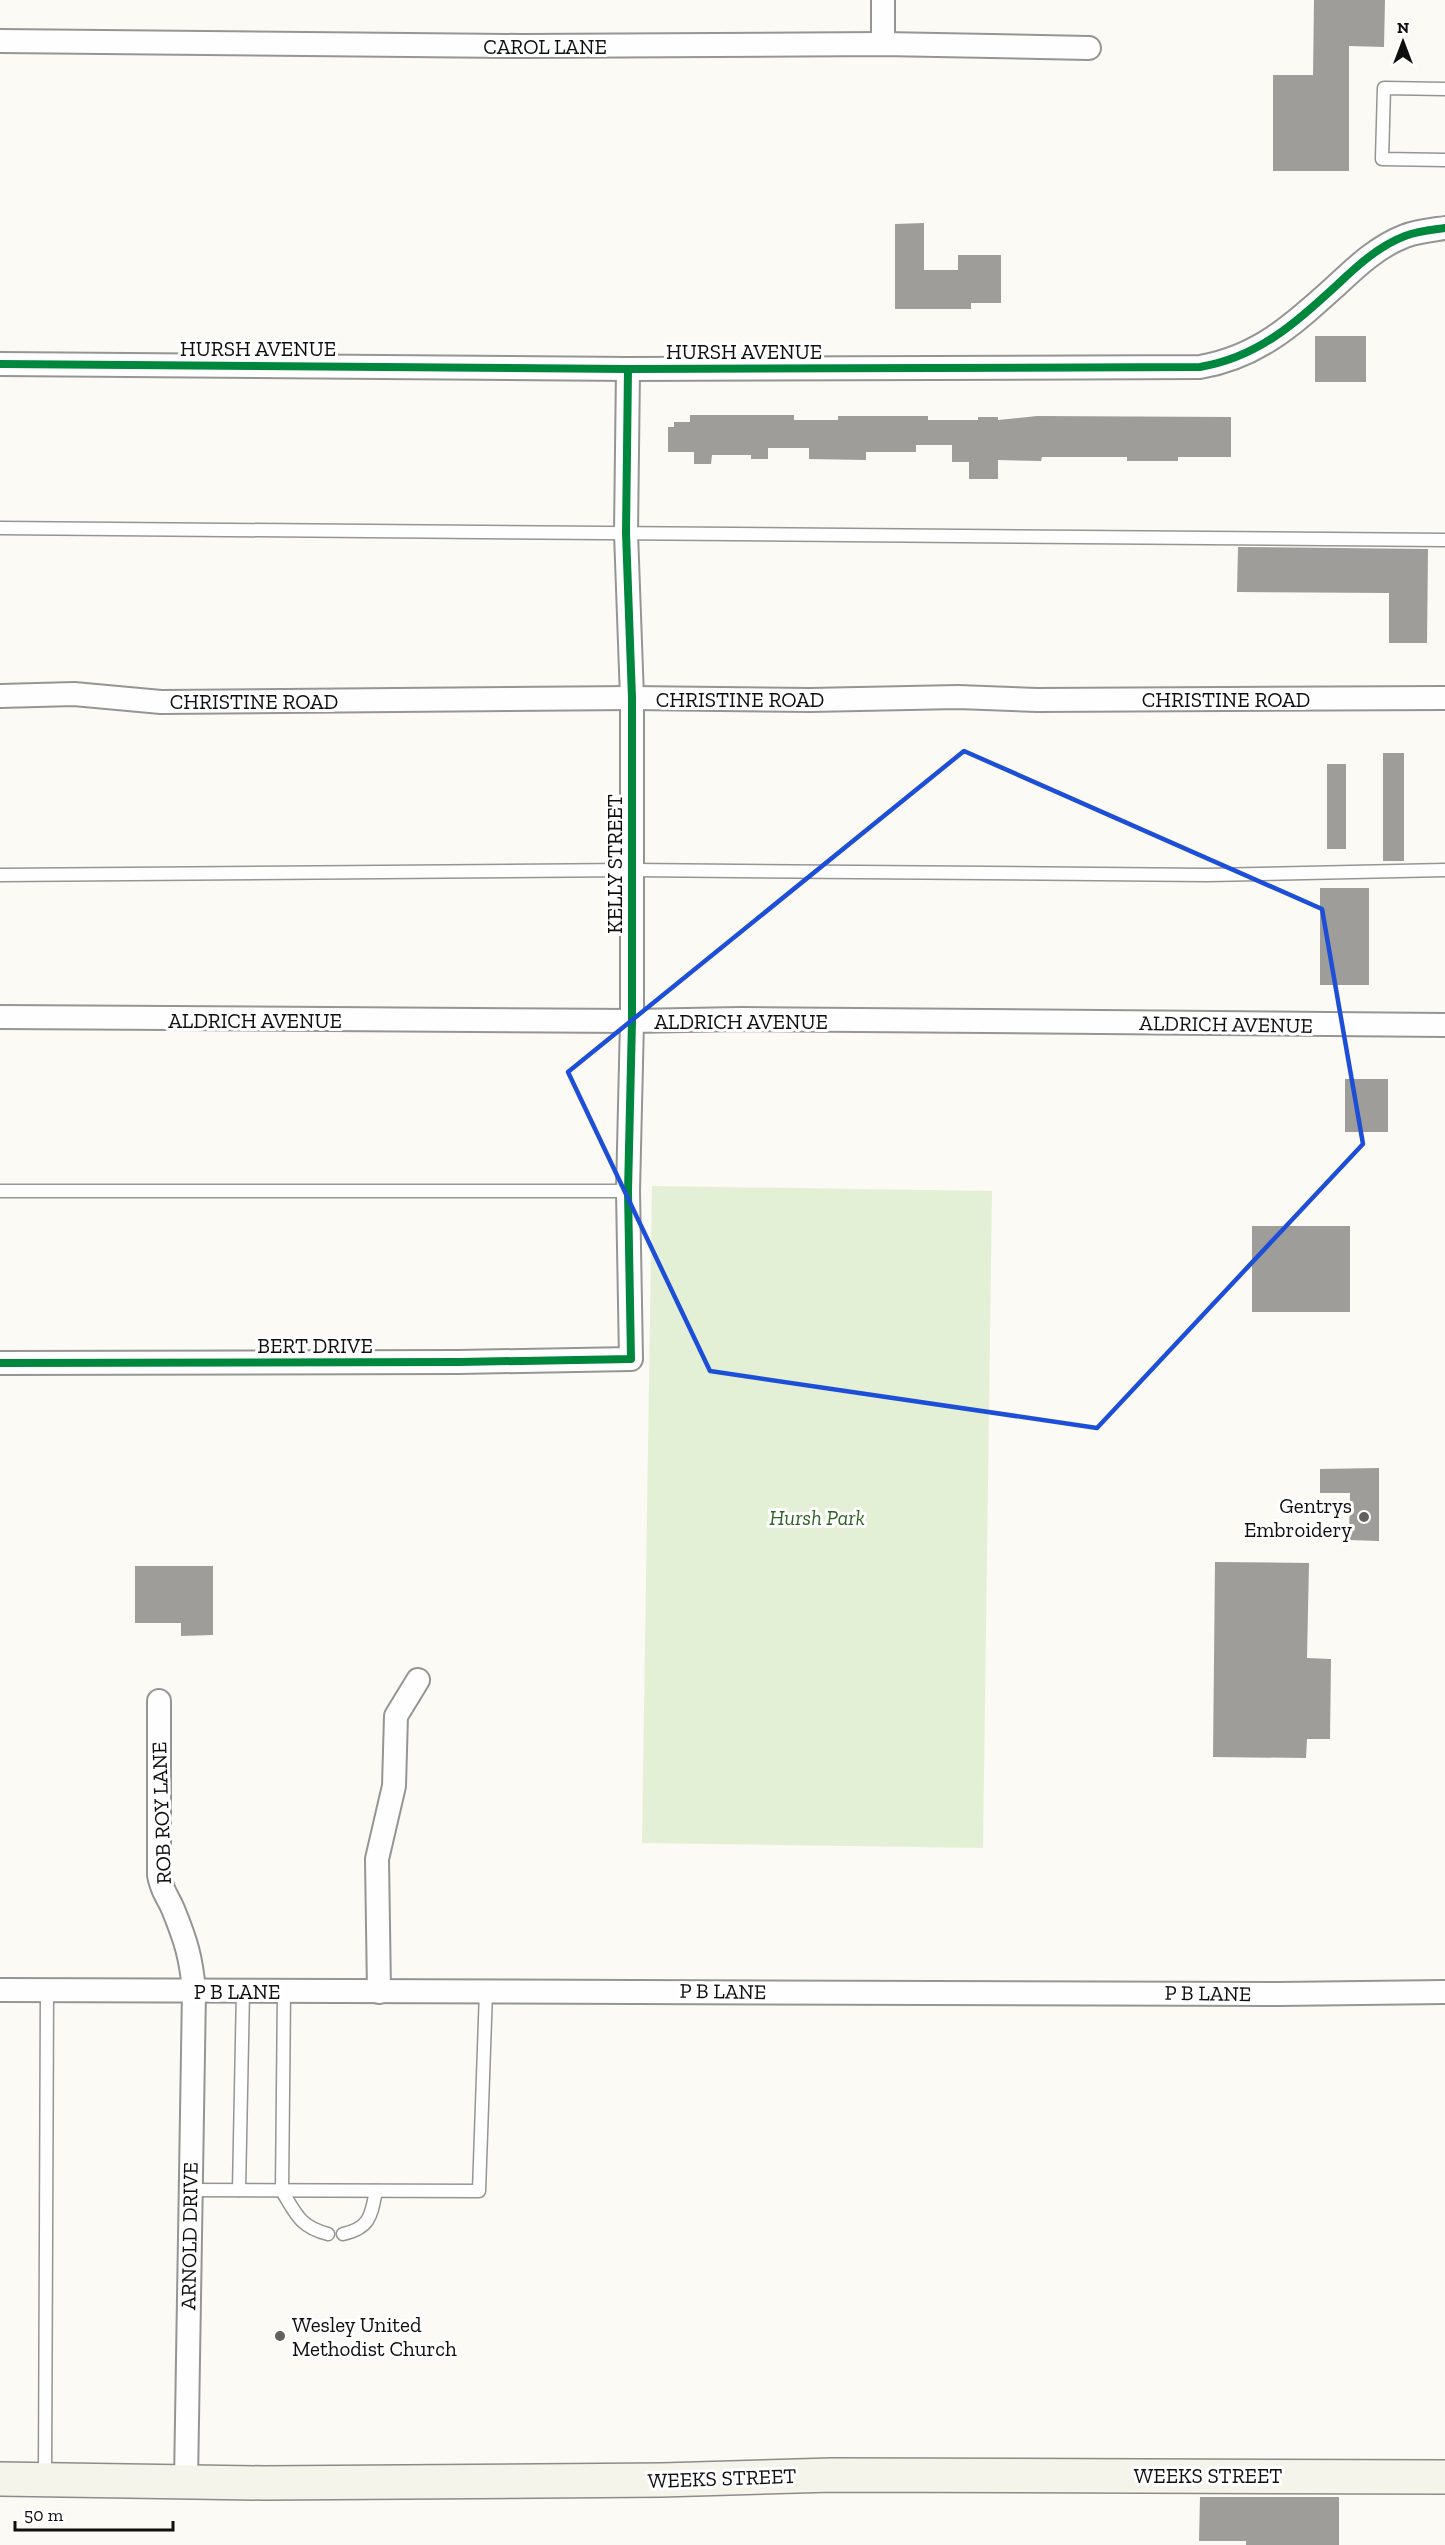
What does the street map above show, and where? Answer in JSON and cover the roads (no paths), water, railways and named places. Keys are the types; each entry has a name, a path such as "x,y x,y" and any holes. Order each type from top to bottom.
{"street":[{"path":"883,0 883,44"},
{"name":"CAROL LANE","path":"0,41 521,46 883,44 1089,48"},
{"name":"HURSH AVENUE","path":"0,364 628,369 1200,367 1223,363 1253,351 1296,322 1371,254 1403,236 1445,228"},
{"name":"KELLY STREET","path":"628,369 626,533 632,698 632,1021 628,1191 631,1359"},
{"name":"CHRISTINE ROAD","path":"0,696 74,694 161,702 632,698 1445,699"},
{"name":"ALDRICH AVENUE","path":"0,1017 632,1021 741,1019 1445,1026"},
{"name":"BERT DRIVE","path":"0,1363 459,1362 631,1359"},
{"path":"379,1992 377,1859 394,1786 396,1716 418,1680"},
{"name":"ROB ROY LANE","path":"159,1701 159,1875 162,1892 172,1905 190,1952 194,1991"},
{"name":"P B LANE","path":"0,1990 1278,1994 1445,1992"},
{"name":"ARNOLD DRIVE","path":"186,2482 194,1991"},
{"name":"WEEKS STREET","path":"0,2479 186,2482 662,2480 832,2475 993,2474 1445,2477"}],"lane":[{"path":"1445,89 1384,88 1382,159 1445,160"},
{"path":"0,528 1445,540"},
{"path":"0,874 632,870 1207,876 1445,870"},
{"path":"0,1191 628,1191"},
{"path":"45,2480 47,1990"},
{"path":"239,2190 243,1991"},
{"path":"285,1991 282,2191 298,2219 310,2230 328,2235"},
{"path":"189,2190 479,2191 486,1991"},
{"path":"343,2235 358,2231 370,2217 376,2191"}],"place":[{"name":"Gentrys Embroidery","path":"1364,1517"},
{"name":"Wesley United Methodist Church","path":"280,2336"}],"park label":[{"name":"Hursh Park","path":"817,1517"}]}
